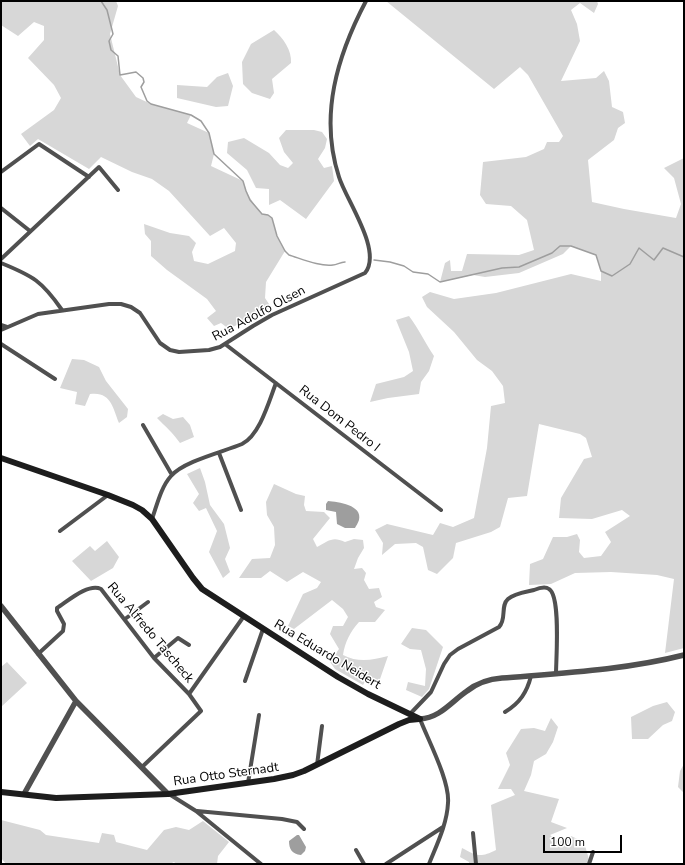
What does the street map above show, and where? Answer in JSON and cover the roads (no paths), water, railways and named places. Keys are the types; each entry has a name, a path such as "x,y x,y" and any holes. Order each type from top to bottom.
{"main road":[{"name":"Rua Eduardo Neidert","path":"1,458 138,507 152,519 198,584 208,593 352,686 420,719"},
{"name":"Rua Otto Sternadt","path":"1,792 71,798 168,794 248,783 293,775 317,765 399,724 409,720 420,719"}],"street":[{"name":"Rua Adolfo Olsen","path":"1,330 31,316 62,310 109,304 121,304 131,307 140,313 160,343 170,350 179,352 209,350 225,344 272,315 365,273 368,270 370,260 368,247 361,226 339,178 332,154 329,125 332,93 345,45 366,1"},
{"path":"1,172 39,144 89,177"},
{"path":"1,259 99,168 118,190"},
{"path":"1,208 30,231"},
{"path":"1,263 36,279 49,292 62,310"},
{"path":"1,325 7,327"},
{"path":"1,344 55,379"},
{"name":"Rua Dom Pedro I","path":"225,344 441,510"},
{"path":"152,519 165,485 172,475 183,467 242,444 250,438 261,420 276,383"},
{"path":"143,425 172,475"},
{"path":"219,453 241,510"},
{"path":"60,531 108,495"},
{"name":"Rua Alfredo Tascheck","path":"38,654 64,631 64,624 57,611 58,608 91,587 101,589 154,658 189,694 201,712 142,767"},
{"path":"410,714 432,692 444,664 450,655 501,625 503,620 504,605 513,595 543,588 550,589 555,598 557,608 556,674"},
{"path":"125,619 148,602"},
{"path":"1,606 76,701 168,794 196,811 261,864"},
{"path":"189,694 244,616"},
{"path":"245,681 263,629"},
{"path":"154,658 178,638 189,645"},
{"path":"429,864 444,826 448,808 448,793 443,776 420,719 438,714 468,690 486,680 638,665 684,655"},
{"path":"505,712 515,705 525,694 531,676"},
{"path":"24,794 76,701"},
{"path":"248,783 259,716"},
{"path":"317,765 322,726"},
{"path":"196,811 282,819 296,822 304,829"},
{"path":"386,864 444,826"},
{"path":"473,833 476,864"},
{"path":"356,850 364,864"},
{"path":"589,864 593,852"}],"waterway":[{"path":"101,1 107,10 113,34 109,41 111,50 118,56 120,75 136,72 143,78 144,82 141,87 147,101 151,104 191,115 201,121 209,133 214,154 243,181 250,200 262,214 268,215 272,218 277,236 285,251 289,255 323,265 334,265 345,262"},
{"path":"374,260 404,266 413,272 428,274 440,282 502,268 519,267 552,253 560,246 571,246 596,255 601,271 612,276 630,264 639,248 654,260 663,248 684,257"}]}
